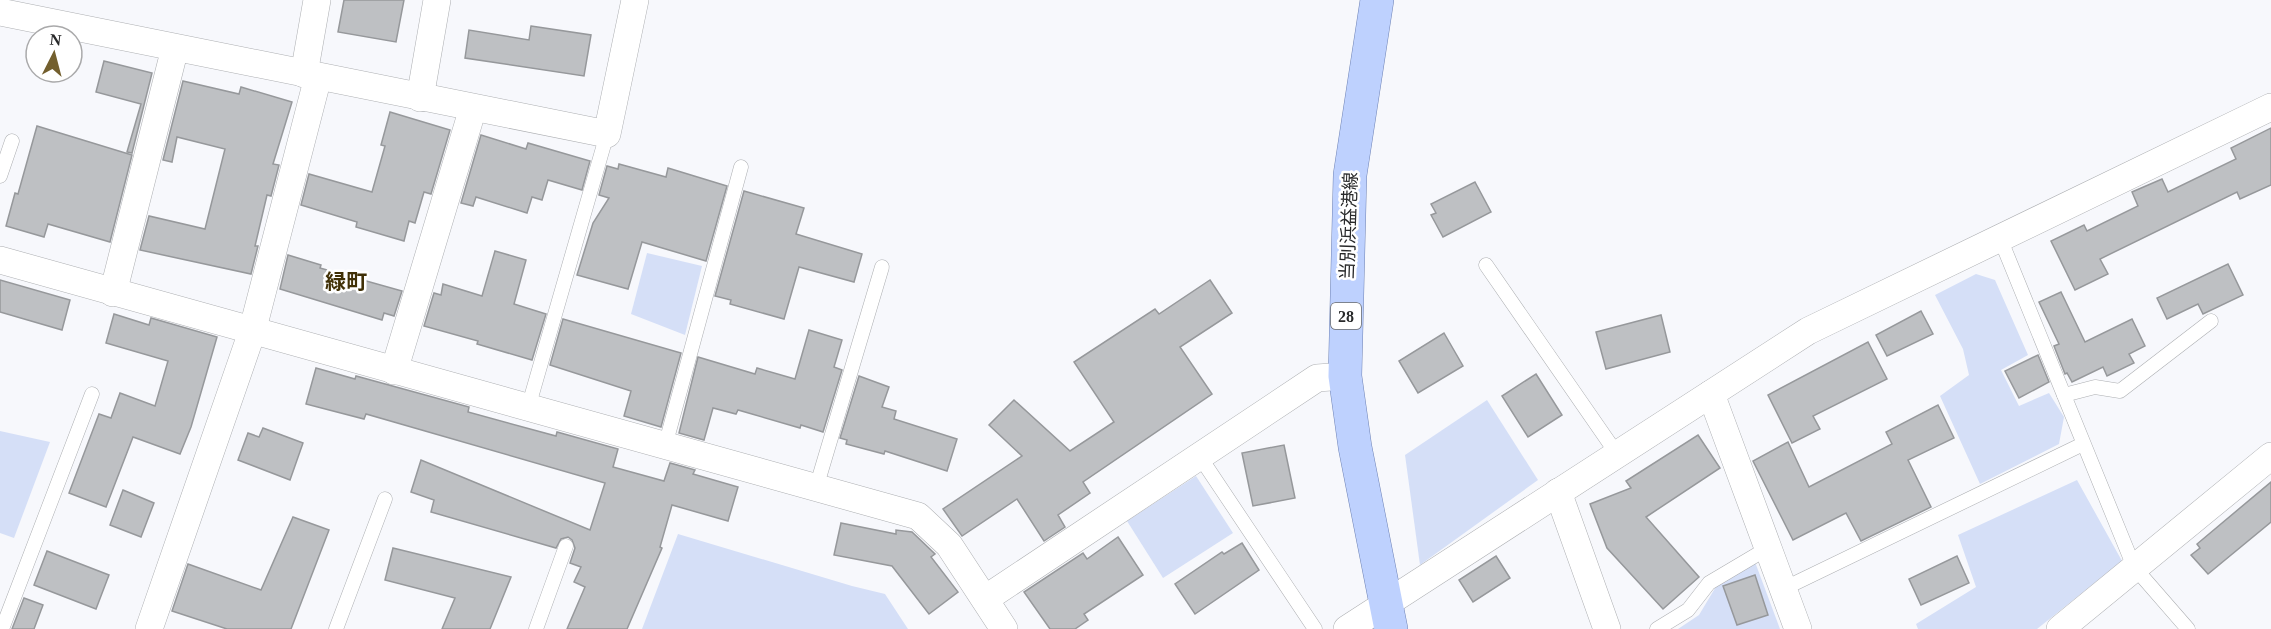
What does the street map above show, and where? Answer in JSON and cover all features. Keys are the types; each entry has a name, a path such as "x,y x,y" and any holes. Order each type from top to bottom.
{"main road":[{"name":"当別浜益港線","path":"1377,0 1350,175 1345,376 1355,447 1389,616"}],"street":[{"path":"149,629 252,332 311,76 317,0"},
{"path":"420,98 437,0"},
{"path":"0,12 37,9 175,48 607,134 635,0"},
{"path":"113,293 175,48"},
{"path":"1347,629 1389,616 1558,492 1808,331 2271,107"},
{"path":"394,371 473,108"},
{"path":"0,261 918,516 950,545 1004,629"},
{"path":"985,600 1317,378 1345,376"},
{"path":"1711,394 1798,629"},
{"path":"2060,629 2271,456"},
{"path":"1558,492 1607,629"}],"lane":[{"path":"528,408 607,134"},
{"path":"0,176 12,141"},
{"path":"665,446 741,167"},
{"path":"2000,238 2134,567 2188,629"},
{"path":"1486,265 1617,454"},
{"path":"816,488 882,267"},
{"path":"2064,395 2095,387 2120,392 2211,321"},
{"path":"2,629 92,394"},
{"path":"1783,589 2084,444"},
{"path":"1200,457 1315,629"},
{"path":"336,629 385,499"},
{"path":"536,629 566,546"},
{"path":"1657,629 1688,610 1709,583 1768,548"}],"shaded area":[{"path":"647,253 702,266 685,335 631,314"},
{"path":"1976,274 1995,280 2028,355 2001,370 2019,406 2049,393 2064,417 2059,444 1980,484 1940,396 1969,375 1963,349 1935,295"},
{"path":"1487,400 1538,480 1420,565 1405,455"},
{"path":"0,431 50,442 14,538 0,533"},
{"path":"1196,476 1233,533 1163,578 1127,521"},
{"path":"2077,480 2122,561 2037,629 1918,629 1916,624 1976,587 1958,535"},
{"path":"678,534 885,594 908,629 642,629"},
{"path":"1755,562 1780,629 1678,629 1699,615 1717,585"}],"building":[{"path":"344,0 404,0 396,42 338,32"},
{"path":"531,26 591,35 584,76 465,58 469,30 529,40"},
{"path":"104,61 152,73 132,153 127,152 141,104 96,92"},
{"path":"183,81 239,94 241,87 292,102 273,164 279,165 271,196 267,195 251,274 140,250 149,216 205,229 225,149 177,137 172,162 163,160"},
{"path":"390,112 450,130 431,194 424,192 415,223 409,221 404,241 356,227 357,222 301,205 309,174 372,192 385,146 381,145"},
{"path":"37,126 132,155 110,242 48,224 44,237 6,226 15,193 18,194"},
{"path":"2271,128 2271,185 2240,199 2237,192 2100,259 2108,274 2075,290 2051,241 2084,225 2087,231 2138,206 2132,192 2162,179 2168,192 2236,159 2231,148"},
{"path":"481,135 526,149 528,143 590,161 582,190 548,180 542,200 532,197 527,213 476,197 473,206 461,203"},
{"path":"619,164 666,177 668,168 727,186 706,261 642,242 628,289 577,275 593,223 609,198 599,195 607,166 618,169"},
{"path":"1475,182 1491,212 1443,237 1431,215 1436,213 1431,204"},
{"path":"744,191 804,208 796,234 862,254 854,282 799,267 784,319 730,304 731,300 715,296"},
{"path":"495,251 526,260 514,304 546,314 532,360 477,344 478,341 424,326 434,293 441,295 443,284 482,296"},
{"path":"288,255 321,265 320,268 402,291 394,316 384,313 382,320 280,289"},
{"path":"2228,264 2243,295 2203,314 2198,304 2167,319 2157,298"},
{"path":"0,280 70,300 62,330 0,312"},
{"path":"1210,280 1232,313 1180,347 1212,394 1083,482 1090,493 1058,515 1065,527 1044,541 1017,499 962,536 943,509 1022,456 989,425 1014,400 1070,451 1114,422 1074,362 1155,309 1159,314"},
{"path":"2061,292 2085,342 2132,319 2145,346 2129,354 2134,363 2107,376 2103,367 2072,382 2067,373 2065,374 2054,346 2059,344 2039,302"},
{"path":"1921,311 1933,334 1887,356 1876,335"},
{"path":"114,314 149,325 151,318 217,337 191,427 180,454 133,437 106,507 69,493 99,414 111,418 120,393 155,406 168,361 106,343"},
{"path":"1661,315 1670,352 1606,369 1596,332"},
{"path":"563,319 681,353 661,427 624,416 631,391 550,365"},
{"path":"809,330 842,340 834,367 842,370 823,432 801,425 800,428 738,410 736,414 713,408 704,440 679,433 698,357 755,374 757,368 795,379"},
{"path":"1444,333 1463,366 1418,393 1399,361"},
{"path":"1868,342 1887,379 1813,416 1820,429 1792,443 1768,395"},
{"path":"2038,355 2049,382 2019,398 2005,371"},
{"path":"316,368 355,379 356,376 469,407 468,412 556,436 557,432 618,449 613,467 664,481 670,463 695,470 693,474 738,487 728,521 672,505 660,547 662,548 627,629 567,629 585,587 574,582 581,567 570,563 575,548 572,540 568,537 561,539 556,548 431,512 434,500 411,492 421,460 590,530 605,483 366,414 364,419 306,404"},
{"path":"1536,374 1562,415 1528,437 1502,396"},
{"path":"859,376 889,387 882,407 896,411 894,419 957,439 947,471 885,451 884,454 846,444 847,440 840,438"},
{"path":"1938,405 1954,438 1908,460 1931,507 1861,541 1846,513 1793,540 1753,461 1788,442 1809,487 1892,444 1886,432"},
{"path":"263,428 303,443 290,480 238,460 248,433 259,437"},
{"path":"1698,435 1720,468 1646,517 1699,577 1663,609 1607,548 1590,504 1631,488 1626,481"},
{"path":"1284,445 1295,498 1253,506 1242,453"},
{"path":"2271,482 2271,522 2208,574 2191,555 2200,548 2197,544"},
{"path":"123,490 154,503 141,537 110,525"},
{"path":"293,517 329,530 291,629 227,629 172,611 188,564 261,590"},
{"path":"841,523 896,534 896,530 912,532 935,554 931,557 958,592 929,614 892,566 834,555"},
{"path":"1118,537 1143,575 1084,614 1088,620 1075,629 1050,629 1024,592 1083,553 1087,559"},
{"path":"1242,543 1259,570 1195,614 1175,584 1222,552 1224,554"},
{"path":"393,548 511,577 490,629 442,629 455,598 385,580"},
{"path":"47,551 109,575 96,609 34,585"},
{"path":"1496,556 1510,578 1473,602 1459,580"},
{"path":"1957,556 1969,583 1921,605 1909,579"},
{"path":"1755,575 1768,615 1737,625 1723,586"},
{"path":"24,598 43,605 34,629 12,629"}],"district":[{"name":"緑町","path":"346,282"}]}
